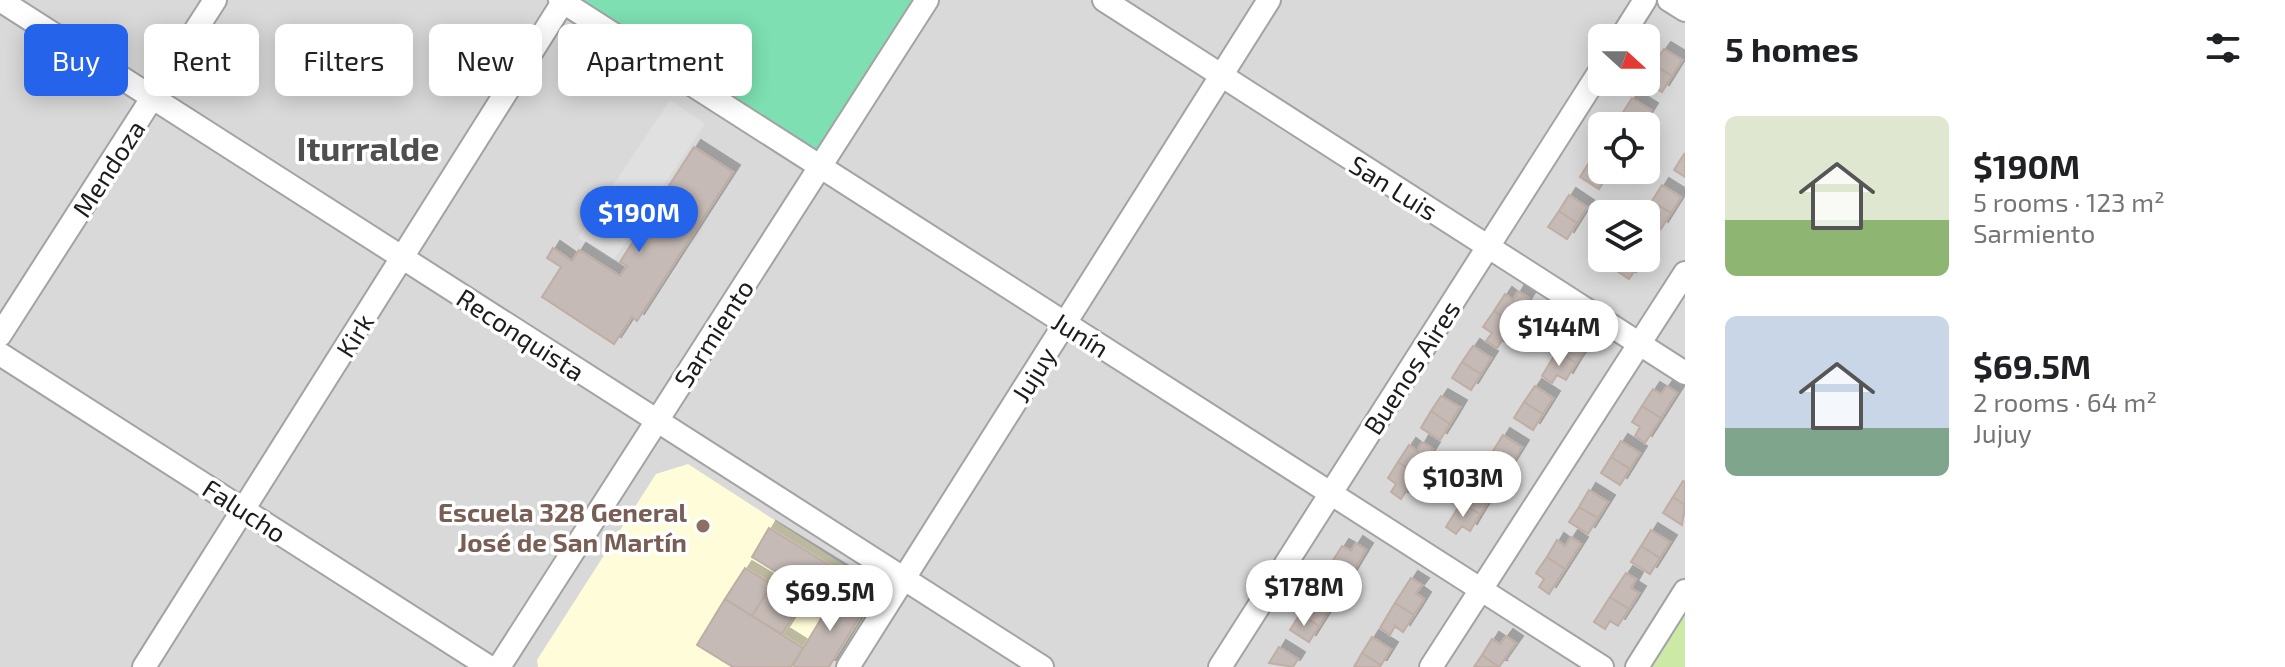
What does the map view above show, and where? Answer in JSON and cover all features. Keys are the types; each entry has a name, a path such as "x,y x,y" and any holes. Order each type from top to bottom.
{"street":[{"name":"Reconquista","path":"0,0 1042,667"},
{"name":"Mendoza","path":"0,335 215,0"},
{"name":"Sarmiento","path":"499,667 927,0"},
{"name":"San Luis","path":"1104,0 1685,373"},
{"name":"Jujuy","path":"848,667 1269,0"},
{"path":"1630,24 1645,0"},
{"path":"1669,0 1685,10"},
{"name":"Junín","path":"562,1 1064,324 1332,491 1602,667"},
{"name":"Kirk","path":"144,667 562,1"},
{"name":"Buenos Aires","path":"1220,667 1588,90"},
{"path":"1431,667 1685,273"},
{"name":"Falucho","path":"0,354 489,667"},
{"path":"1637,667 1685,591"}],"shaded area":[{"path":"0,0 1669,0 1685,10 1685,667 0,667"},
{"path":"670,100 705,124 613,261 578,238"},
{"name":"Escuela 328 General José de San Martín","path":"688,464 864,578 869,606 830,667 538,667 537,660 656,474"}],"green space":[{"path":"560,0 927,0 820,166 710,96 752,96 752,24 598,24"},
{"path":"1685,591 1685,667 1637,667"}],"building":[{"path":"1664,49 1682,60 1672,76 1660,68 1660,54"},
{"path":"1660,68 1672,76 1660,91"},
{"path":"1632,98 1651,110 1650,112 1623,112"},
{"path":"694,147 733,172 637,321 632,317 614,344 542,297 561,267 547,258 553,248 572,261 579,250 620,276 627,266 620,262"},
{"path":"1685,154 1685,177 1674,170"},
{"path":"1588,164 1588,182 1580,177"},
{"path":"1662,185 1681,197 1671,213 1660,206 1660,200 1653,200"},
{"path":"1569,195 1587,207 1577,223 1559,211"},
{"path":"1660,206 1671,213 1660,228"},
{"path":"1559,211 1577,223 1567,239 1548,227"},
{"path":"1618,272 1634,272 1629,279"},
{"path":"1518,291 1529,298 1513,323 1494,311 1505,294 1513,300"},
{"path":"1494,311 1513,323 1497,348 1486,341 1492,333 1483,327"},
{"path":"1573,326 1584,333 1578,342 1587,347 1576,363 1557,351"},
{"path":"1473,346 1491,358 1481,374 1462,362"},
{"path":"1557,351 1576,363 1566,380 1557,375 1552,383 1542,376"},
{"path":"1462,362 1481,374 1471,390 1452,378"},
{"path":"1535,386 1553,398 1543,414 1524,402"},
{"path":"1667,386 1677,393 1661,418 1642,406 1653,389 1661,394"},
{"path":"1441,396 1460,407 1450,424 1431,411"},
{"path":"1524,402 1543,414 1533,430 1514,418"},
{"path":"1642,406 1661,418 1645,443 1635,436 1640,427 1632,422"},
{"path":"1431,411 1450,424 1440,440 1421,428"},
{"path":"1503,435 1522,447 1512,463 1493,451"},
{"path":"1621,441 1640,453 1630,469 1611,457"},
{"path":"1422,442 1433,449 1417,474 1398,462 1409,445 1417,451"},
{"path":"1493,451 1512,463 1502,479 1483,467"},
{"path":"1611,457 1630,469 1620,485 1601,473"},
{"path":"1398,462 1417,474 1401,499 1391,492 1396,484 1388,478"},
{"path":"1477,478 1488,484 1483,493 1491,498 1480,514 1461,503"},
{"path":"1685,482 1685,505 1673,497"},
{"path":"1589,490 1608,502 1598,518 1579,507"},
{"path":"1673,497 1685,505 1682,525 1663,513"},
{"path":"1461,503 1480,514 1470,531 1462,526 1456,534 1446,527"},
{"path":"1579,507 1598,518 1588,534 1569,522"},
{"path":"769,528 847,576 830,605 752,557"},
{"path":"1651,530 1670,542 1660,558 1641,546"},
{"path":"1571,537 1581,544 1565,569 1547,557 1557,540 1565,546"},
{"path":"1356,543 1366,550 1351,575 1332,562 1342,546 1351,551"},
{"path":"1641,546 1660,558 1650,574 1631,562"},
{"path":"1547,557 1565,569 1549,594 1539,587 1544,579 1536,573"},
{"path":"1332,562 1351,575 1335,599 1324,592 1329,584 1321,579"},
{"path":"745,568 772,584 752,616 725,599"},
{"path":"1626,573 1636,579 1631,588 1639,593 1629,609 1610,597"},
{"path":"1411,578 1422,585 1416,593 1424,599 1414,615 1395,603"},
{"path":"772,584 802,602 782,634 752,616"},
{"path":"838,591 865,608 829,667 795,667 793,665"},
{"path":"1610,597 1629,609 1618,626 1610,621 1605,629 1594,622"},
{"path":"1310,598 1329,610 1319,626 1300,614"},
{"path":"725,599 803,648 791,667 733,667 697,645"},
{"path":"1395,603 1414,615 1403,632 1395,626 1390,635 1380,628"},
{"path":"1300,614 1319,626 1309,642 1290,630"},
{"path":"1506,636 1516,643 1499,667 1482,655 1492,639 1500,644"},
{"path":"1372,637 1391,649 1381,665 1362,653"},
{"path":"1279,647 1298,659 1293,667 1269,663"},
{"path":"1362,653 1381,665 1380,667 1354,667"},
{"path":"1482,655 1499,667 1474,667"}],"place":[{"name":"Escuela 328 General José de San Martín","path":"703,526"}],"district":[{"name":"Iturralde","path":"368,147"}]}
